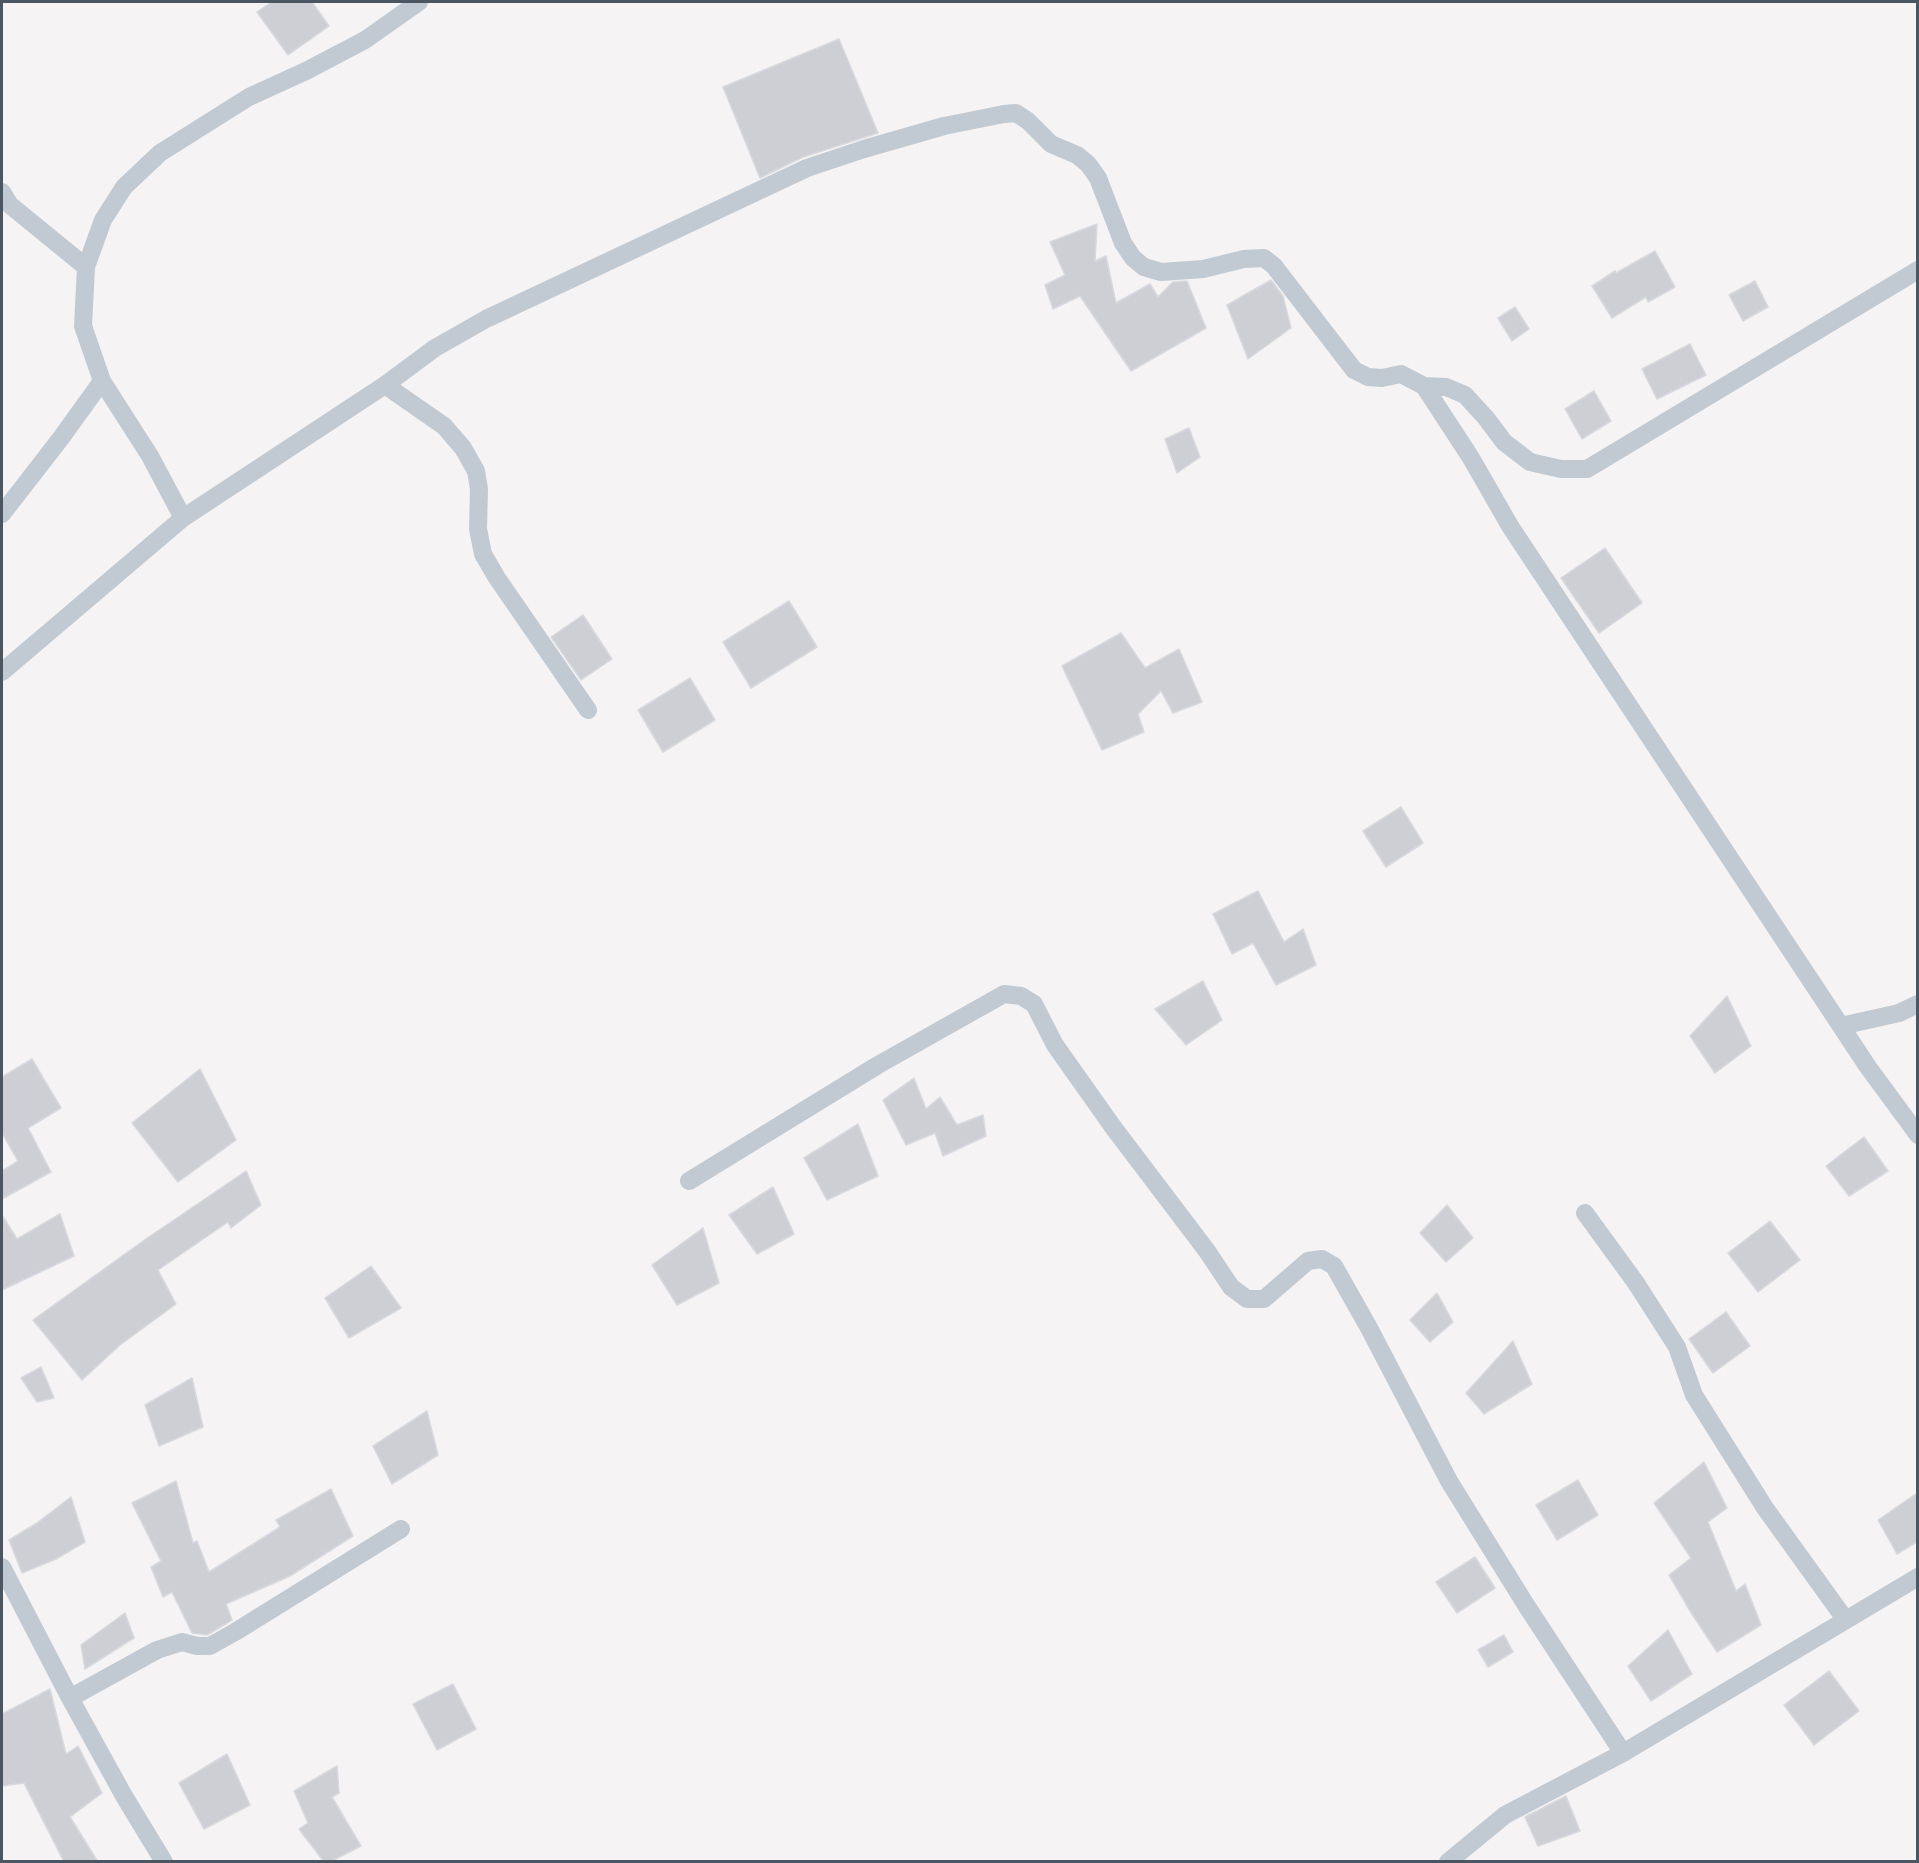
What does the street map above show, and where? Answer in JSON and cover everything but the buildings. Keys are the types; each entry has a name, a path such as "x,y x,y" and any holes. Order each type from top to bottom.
{"street":[{"path":"183,518 150,456 102,381 83,326 86,267 103,220 124,187 160,153 249,97 306,71 365,40 419,2"},
{"path":"2,672 183,518 385,385 435,348 486,319 807,168 944,126 1004,114 1016,114 1051,144 1077,156 1088,164 1098,178 1123,243 1133,258 1144,267 1161,272 1203,269 1244,259 1264,258 1274,266 1354,370 1368,377 1382,378 1401,374 1424,386 1446,387 1465,395 1504,442 1530,462 1561,469 1587,469 1917,270"},
{"path":"2,192 10,205 86,267"},
{"path":"2,514 102,381"},
{"path":"385,385 444,426 463,448 476,471 479,489 477,529 483,554 588,710"},
{"path":"1424,386 1471,458 1510,526 1841,1026 1917,1135"},
{"path":"689,1181 878,1065 1004,994 1022,996 1034,1005 1061,1054 1113,1128 1207,1251 1231,1287 1247,1299 1264,1299 1308,1261 1322,1258 1334,1266 1449,1481 1526,1605 1623,1753"},
{"path":"1841,1026 1899,1013 1917,1004"},
{"path":"1585,1213 1636,1283 1677,1347 1694,1395 1765,1508 1845,1619"},
{"path":"70,1698 157,1650 182,1642 197,1646 210,1646 401,1529"},
{"path":"2,1567 70,1698 124,1796 164,1862"},
{"path":"1448,1862 1505,1815 1623,1753 1917,1577"}]}
